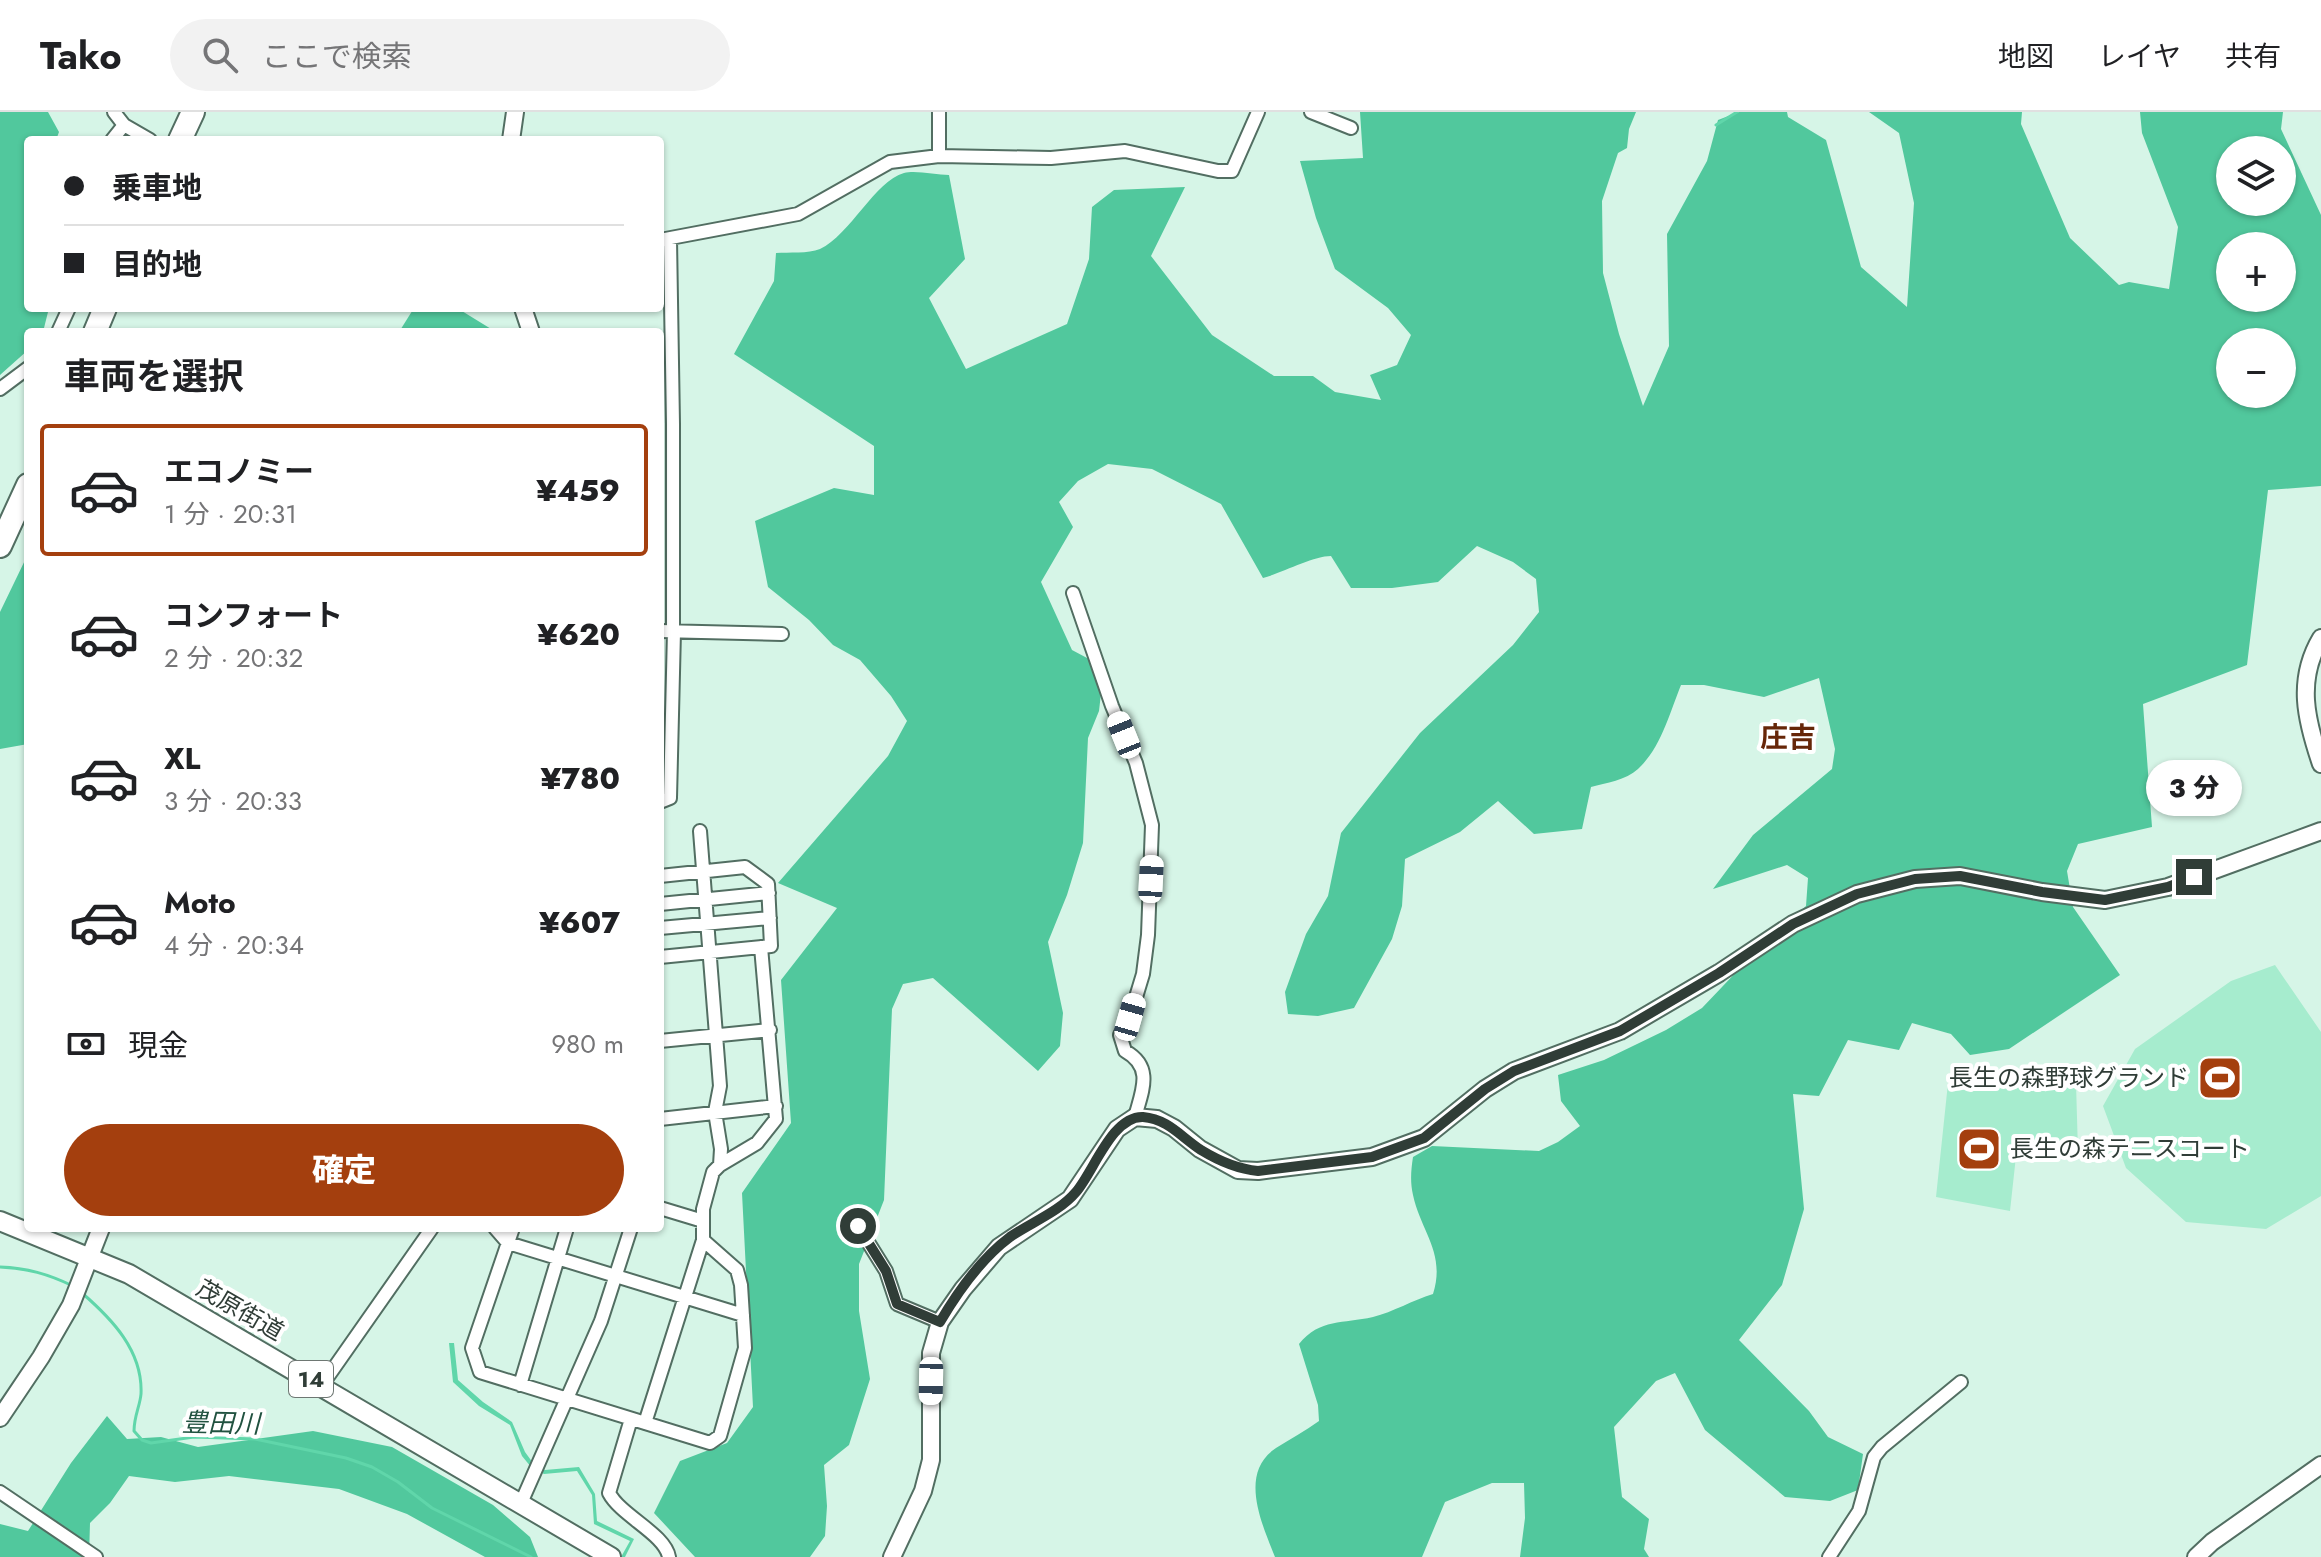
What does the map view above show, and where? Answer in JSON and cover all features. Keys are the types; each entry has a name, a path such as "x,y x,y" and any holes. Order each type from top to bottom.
{"highway":[{"path":"182,136 193,112"},
{"path":"0,546 24,494"}],"main road":[{"name":"茂原街道","path":"0,1221 24,1230"},
{"name":"茂原街道","path":"28,1232 129,1274 611,1557"}],"street":[{"path":"114,112 124,125 143,136"},
{"path":"512,136 515,112"},
{"path":"939,112 939,156"},
{"path":"664,800 670,798 673,424 665,240 798,214 890,162 939,156 1051,158 1125,151 1218,171 1232,171 1258,112"},
{"path":"1311,112 1351,128"},
{"path":"115,136 124,125"},
{"path":"0,389 24,371"},
{"path":"1073,593 1112,706 1136,763 1152,825 1149,921 1143,974 1130,1017 1120,1035 1125,1051 1138,1058 1144,1073 1135,1117"},
{"path":"669,631 782,634"},
{"path":"2321,638 2306,671 2305,693 2307,718 2321,764"},
{"path":"700,831 720,1086 715,1112 721,1149 720,1165"},
{"path":"892,1557 923,1491 931,1460 931,1353 940,1322 999,1247 1070,1199 1117,1129 1135,1117 1157,1119 1200,1149 1238,1170 1258,1171 1372,1157 1424,1138 1485,1089 1514,1071 1620,1031 1719,973 1793,924 1857,894 1915,879 1960,876 2105,900 2168,887 2321,831"},
{"path":"664,876 745,867 768,884 771,946 664,957"},
{"path":"664,904 769,893"},
{"path":"664,928 770,918"},
{"path":"645,1423 703,1240 708,1184 713,1172 764,1137 776,1119 761,947"},
{"path":"664,1041 770,1030"},
{"path":"664,1118 776,1106"},
{"path":"664,1209 703,1221"},
{"path":"858,1226 886,1271 897,1304 940,1322"},
{"path":"0,1418 71,1305 100,1232"},
{"path":"322,1385 429,1232"},
{"path":"498,1232 508,1243 558,1260 743,1315"},
{"path":"512,1232 472,1348 480,1372 710,1443 720,1436 745,1348 741,1285 737,1270 703,1240"},
{"path":"520,1385 566,1232"},
{"path":"521,1503 601,1321 630,1232"},
{"path":"1829,1557 1859,1511 1874,1457 1961,1382"},
{"path":"631,1419 609,1493 665,1547 669,1557"},
{"path":"2196,1557 2212,1542 2321,1465"},
{"path":"0,1492 96,1557"}],"shaded area":[{"path":"0,112 48,112 59,132 58,136 24,136 24,312 48,312 44,328 24,328 24,354 0,375"},
{"path":"1360,112 1636,112 1629,129 1627,148 1618,153 1602,201 1603,273 1643,406 1669,346 1667,234 1707,161 1718,120 1739,112 1787,112 1788,117 1826,140 1861,267 1907,307 1914,203 1899,133 1869,112 2022,112 2021,124 2070,238 2119,285 2129,282 2169,289 2178,227 2142,133 2140,112 2283,112 2281,129 2284,136 2216,136 2216,216 2296,216 2296,161 2321,215 2321,486 2268,490 2247,665 2143,704 2152,827 2078,844 2067,871 2073,907 2120,975 2009,1049 1970,1055 1951,1034 1912,1023 1899,1050 1848,1040 1819,1096 1793,1094 1804,1209 1782,1285 1739,1340 1809,1411 1828,1437 1863,1454 1858,1490 1830,1501 1785,1497 1705,1430 1675,1373 1656,1381 1614,1427 1622,1497 1649,1519 1644,1549 1649,1557 1520,1557 1525,1518 1524,1483 1492,1483 1445,1502 1422,1557 1275,1557 1256,1500 1258,1471 1276,1448 1319,1421 1318,1405 1299,1344 1324,1326 1380,1315 1433,1294 1436,1266 1413,1195 1413,1157 1432,1146 1539,1151 1580,1126 1561,1101 1558,1075 1604,1060 1666,1030 1702,1008 1762,945 1806,906 1808,878 1787,865 1713,889 1753,835 1832,769 1835,749 1819,678 1764,697 1704,685 1681,685 1664,729 1646,760 1628,776 1591,787 1582,829 1534,834 1498,801 1460,832 1405,859 1402,906 1392,939 1354,1008 1318,1016 1288,1014 1285,992 1306,934 1328,896 1341,833 1420,733 1513,645 1539,612 1536,579 1513,562 1477,546 1438,582 1392,588 1351,588 1331,556 1263,578 1221,504 1152,469 1108,464 1078,481 1059,502 1073,527 1041,582 1072,650 1104,667 1099,711 1088,738 1083,843 1048,942 1063,1013 1060,1046 1038,1071 933,978 903,984 892,1009 884,1200 859,1264 859,1311 870,1379 849,1445 824,1465 827,1506 825,1536 810,1557 695,1557 654,1513 680,1461 727,1443 753,1407 742,1193 791,1123 781,980 837,908 778,883 888,756 907,721 891,696 860,660 833,645 809,620 768,587 755,521 834,488 874,495 874,446 734,354 774,281 776,253 820,249 842,232 883,186 904,173 949,175 965,259 929,298 966,369 1067,324 1089,259 1092,207 1114,190 1185,187 1151,256 1212,335 1274,376 1313,376 1335,392 1381,400 1370,375 1397,365 1411,335 1388,308 1335,269 1300,161 1363,158"},
{"path":"412,312 464,312 490,328 402,328"},
{"path":"24,562 24,745 0,749 0,612"},
{"name":"長生の森野球グランド","path":"2275,965 2321,1032 2321,1196 2266,1229 2186,1222 2126,1168 2103,1106 2135,1049 2231,981"},
{"name":"長生の森テニスコート","path":"1948,1083 2076,1083 2078,1152 2017,1147 2010,1211 1936,1197"},
{"path":"449,1343 454,1343 458,1380 512,1422 533,1463 545,1470 579,1467 595,1494 597,1521 634,1539 625,1557 621,1557 630,1541 594,1524 592,1495 577,1471 544,1474 531,1467 522,1456 510,1425 479,1406 453,1382"},
{"path":"107,1416 127,1439 161,1437 198,1447 313,1431 392,1447 493,1505 530,1537 538,1557 485,1557 407,1514 339,1489 229,1476 175,1482 129,1476 110,1503 90,1523 89,1557 0,1557 0,1524 28,1531 71,1463"}],"waterway":[{"path":"1716,125 1737,112"},
{"name":"豊田川","path":"0,1267 37,1272 73,1286"},
{"name":"豊田川","path":"82,1293 124,1337 137,1364 141,1394 134,1431 142,1440 151,1443 194,1437 255,1439 346,1458 372,1467 432,1508 531,1557"}],"place":[{"name":"長生の森野球グランド","path":"2220,1078"},
{"name":"長生の森テニスコート","path":"1979,1149"}],"district":[{"name":"庄吉","path":"1788,737"}],"route":[{"path":"858,1226 886,1271 897,1304 940,1322 999,1247 1070,1199 1117,1129 1135,1117 1157,1119 1200,1149 1238,1170 1258,1171 1372,1157 1424,1138 1485,1089 1514,1071 1620,1031 1719,973 1793,924 1857,894 1915,879 1960,876 2105,900 2168,887 2194,877"}]}
